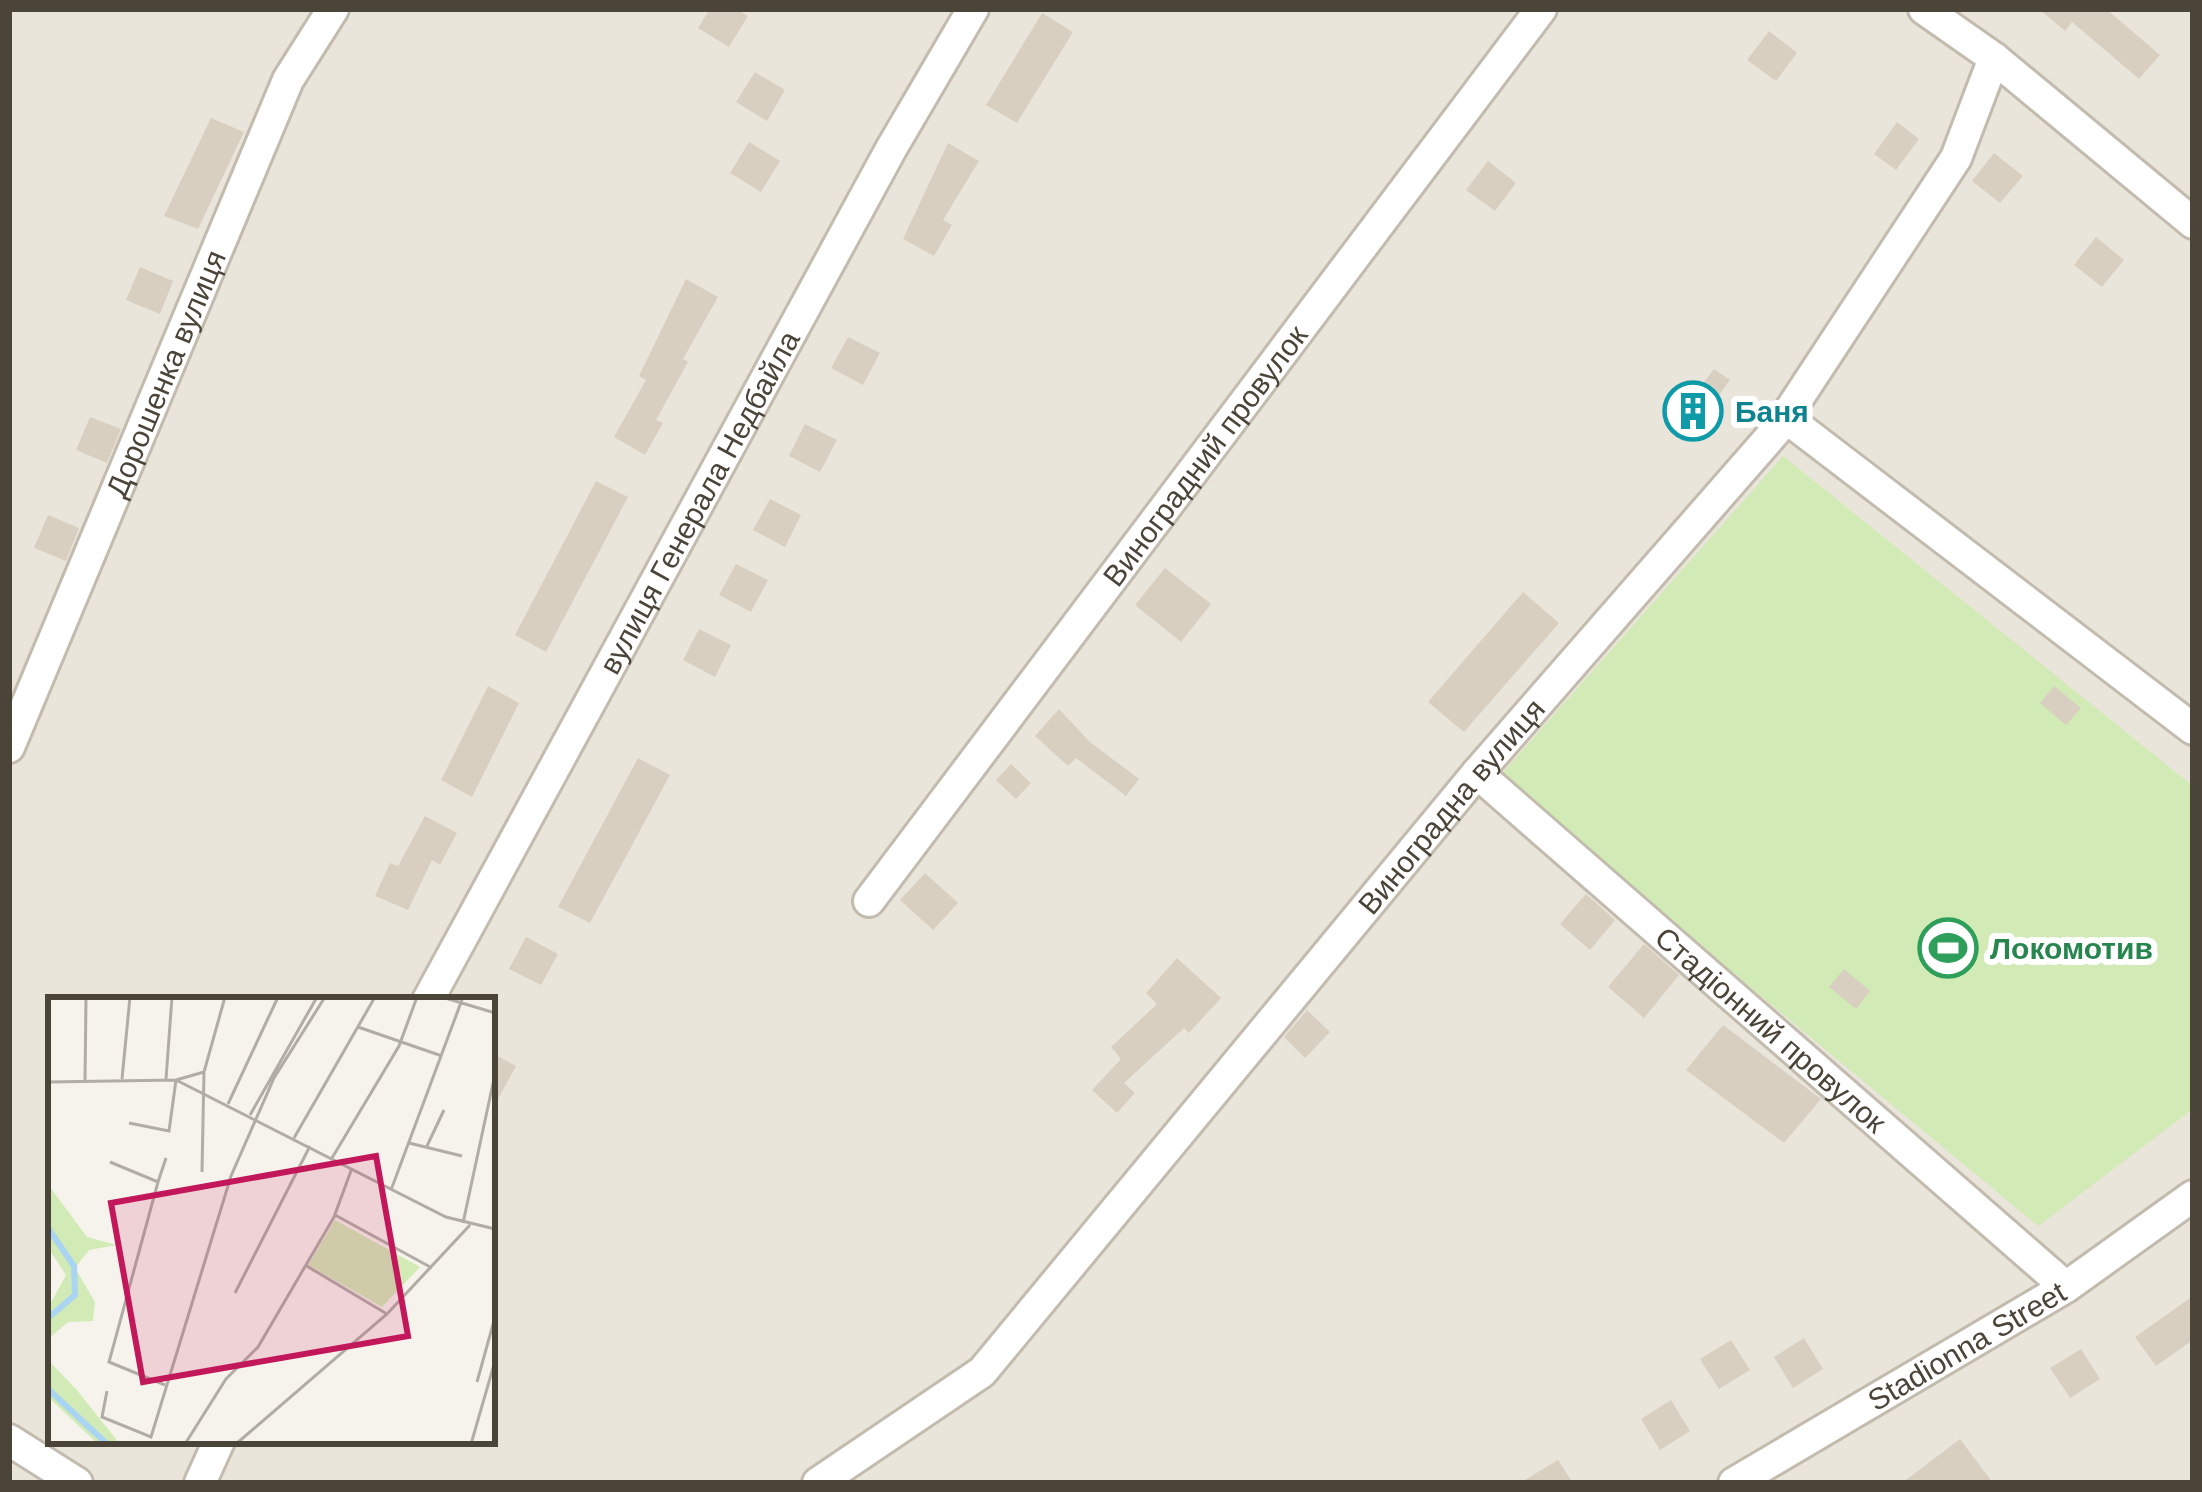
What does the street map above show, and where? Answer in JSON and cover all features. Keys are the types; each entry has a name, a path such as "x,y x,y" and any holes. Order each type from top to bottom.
{"street":[{"name":"Дорошенка вулиця","path":"9,747 288,80 333,9"},
{"name":"вулиця Генерала Недбайла","path":"430,997 891,149 974,9"},
{"name":"Виноградний провулок","path":"869,901 1541,9"},
{"path":"1924,9 1994,58 2193,223"},
{"name":"Виноградна вулиця","path":"818,1483 982,1372 1477,773 1785,417 1956,158 1994,58"},
{"path":"1785,417 2193,729"},
{"name":"Стадіонний провулок","path":"1477,773 2066,1286"},
{"name":"Stadionna Street","path":"1734,1483 2066,1286 2193,1196"},
{"path":"9,1440 77,1483"},
{"path":"200,1483 218,1444"}],"shaded area":[{"path":"9,9 2193,9 2193,1483 9,1483"}],"green space":[{"name":"Локомотив","path":"1783,456 2193,786 2193,1109 2038,1226 1498,778"}],"building":[{"path":"710,9 736,9 748,16 729,47 698,28"},
{"path":"2039,9 2106,9 2160,55 2139,79 2072,22 2065,31"},
{"path":"1042,13 1073,32 1017,123 986,105"},
{"path":"1769,31 1797,53 1776,81 1747,60"},
{"path":"755,72 785,90 767,121 736,102"},
{"path":"211,118 244,132 198,229 164,216"},
{"path":"1897,122 1919,139 1896,170 1874,154"},
{"path":"749,142 780,161 761,192 730,173"},
{"path":"948,143 979,161 943,220 952,225 934,256 903,239"},
{"path":"1994,153 2023,176 2000,203 1972,181"},
{"path":"1488,161 1516,183 1495,211 1466,190"},
{"path":"2096,237 2124,260 2102,287 2074,265"},
{"path":"140,267 173,281 160,314 126,300"},
{"path":"686,279 718,297 683,359 688,362 656,420 663,423 645,455 614,437 646,380 639,376"},
{"path":"848,337 880,353 863,385 831,368"},
{"name":"Баня","path":"1714,369 1730,380 1709,409 1722,418 1710,436 1665,403 1679,387 1693,397"},
{"path":"90,417 121,429 107,463 76,450"},
{"path":"805,424 837,440 820,472 789,456"},
{"path":"596,481 628,497 546,652 515,635"},
{"path":"770,499 801,515 785,547 753,530"},
{"path":"48,515 79,528 66,561 34,548"},
{"path":"736,564 768,580 751,612 719,595"},
{"path":"1165,568 1211,604 1181,642 1135,605"},
{"path":"1523,592 1559,623 1464,732 1428,702"},
{"path":"699,629 731,645 715,677 683,660"},
{"path":"488,686 519,703 472,797 441,780"},
{"path":"2054,686 2081,708 2066,725 2040,703"},
{"path":"1059,709 1090,742 1139,779 1126,796 1076,758 1068,766 1035,736"},
{"path":"638,758 670,775 590,923 558,907"},
{"path":"1011,764 1031,783 1016,799 996,780"},
{"path":"425,816 457,833 440,865 432,860 408,910 375,896 390,863 398,866"},
{"path":"925,873 958,903 933,930 900,900"},
{"path":"1586,894 1615,920 1590,950 1560,924"},
{"path":"526,937 558,954 541,985 509,969"},
{"path":"1644,944 1679,975 1644,1018 1608,987"},
{"path":"1177,958 1221,998 1189,1033 1184,1028 1124,1083 1135,1093 1117,1113 1092,1090 1121,1059 1111,1047 1157,1004 1146,993"},
{"path":"1844,969 1870,991 1856,1009 1829,987"},
{"path":"1307,1010 1330,1032 1305,1058 1284,1037"},
{"path":"1723,1025 1821,1099 1784,1143 1686,1070"},
{"path":"495,1055 516,1066 495,1104"},
{"path":"2193,1296 2193,1340 2156,1366 2135,1337"},
{"path":"1804,1338 1823,1369 1793,1388 1774,1357"},
{"path":"1731,1340 1750,1370 1719,1389 1700,1359"},
{"path":"2081,1349 2100,1379 2070,1398 2050,1368"},
{"path":"1671,1400 1690,1431 1660,1450 1641,1419"},
{"path":"1960,1439 1993,1483 1902,1483"},
{"path":"1558,1460 1573,1483 1520,1483"}],"place":[{"name":"Баня","path":"1693,411"},
{"name":"Локомотив","path":"1948,948"}]}
